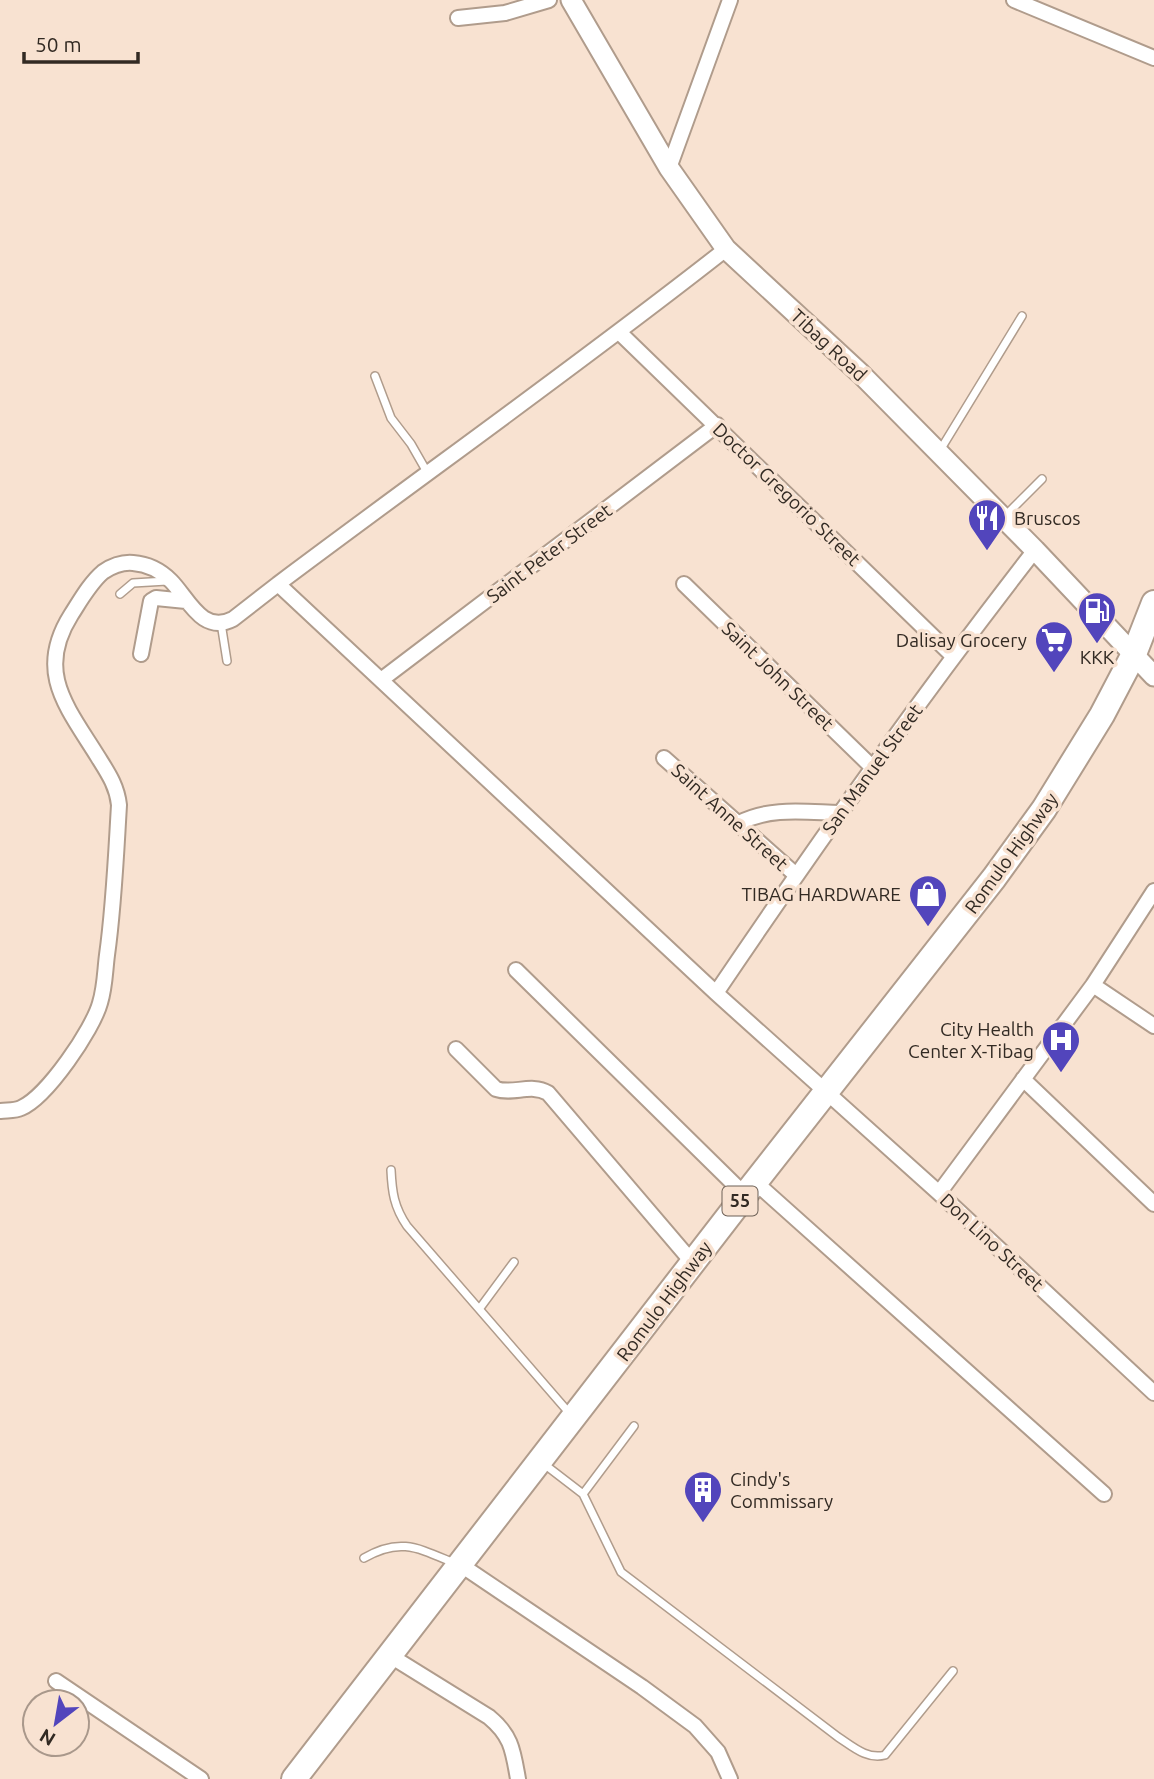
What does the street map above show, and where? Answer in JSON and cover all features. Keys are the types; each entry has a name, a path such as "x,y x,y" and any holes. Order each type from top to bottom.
{"highway":[{"name":"Romulo Highway","path":"295,1779 750,1188 959,924 1044,809 1102,715 1134,654 1154,603"}],"street":[{"path":"458,18 505,13 549,0"},
{"name":"Tibag Road","path":"571,0 669,168 726,249 861,374 1004,518 1154,676"},
{"path":"669,168 730,0"},
{"path":"1014,0 1154,58"},
{"path":"0,1111 20,1108 43,1094 76,1048 101,1001 110,932 118,816 117,793 115,784 65,703 55,670 55,647 66,624 94,581 112,567 130,562 141,564 158,570 171,581 205,620 221,623 233,619 427,472 620,332 726,249"},
{"name":"Doctor Gregorio Street","path":"620,332 953,656"},
{"name":"Saint Peter Street","path":"381,680 717,425"},
{"name":"San Manuel Street","path":"716,993 872,766 1035,550"},
{"name":"Don Lino Street","path":"278,584 716,993 939,1193 1154,1393"},
{"name":"Saint John Street","path":"684,584 872,766"},
{"path":"141,654 151,601 156,598 186,601"},
{"name":"Saint Anne Street","path":"664,758 796,875"},
{"path":"738,823 774,812 839,813"},
{"path":"939,1193 1093,985 1154,891"},
{"path":"516,970 750,1188 1104,1494"},
{"path":"1093,985 1154,1026"},
{"path":"456,1049 496,1089 536,1089 548,1093 693,1263"},
{"path":"1023,1079 1154,1204"},
{"path":"461,1566 642,1687 695,1726 718,1752 730,1779"},
{"path":"389,1655 489,1717 504,1730 519,1779"},
{"path":"56,1681 201,1779"}],"lane":[{"path":"939,453 1022,316"},
{"path":"374,376 391,418 411,444 427,472"},
{"path":"1004,518 1042,479"},
{"path":"120,594 133,583 171,581"},
{"path":"221,623 227,661"},
{"path":"391,1170 392,1194 397,1211 407,1226 574,1418"},
{"path":"480,1308 514,1262"},
{"path":"583,1494 634,1426"},
{"path":"540,1461 583,1494 621,1572 864,1754 878,1757 889,1751 953,1671"},
{"path":"364,1558 380,1549 398,1545 461,1566"}],"place":[{"name":"Bruscos","path":"987,552"},
{"name":"KKK","path":"1097,645"},
{"name":"Dalisay Grocery","path":"1054,674"},
{"name":"TIBAG HARDWARE","path":"928,928"},
{"name":"City Health Center X-Tibag","path":"1061,1074"},
{"name":"Cindy's Commissary","path":"703,1524"}]}
